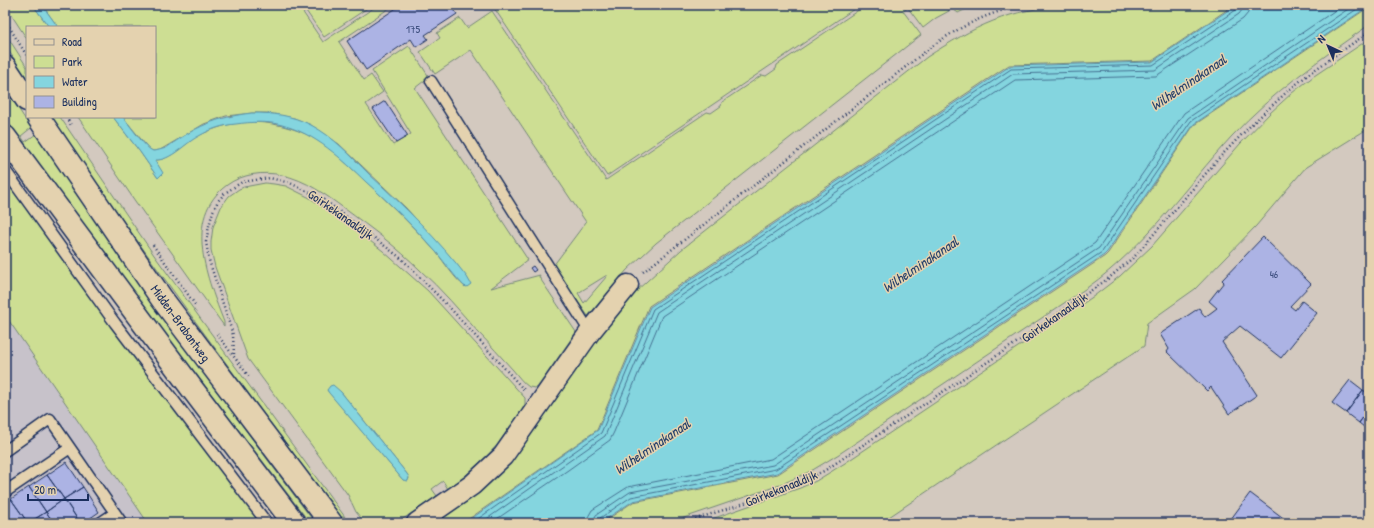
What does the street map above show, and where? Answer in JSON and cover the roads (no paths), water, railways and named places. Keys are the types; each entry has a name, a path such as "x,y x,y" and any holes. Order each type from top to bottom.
{"main road":[{"path":"5,67 26,98"},
{"name":"Midden-Brabantweg","path":"39,118 162,299 331,523"},
{"path":"5,136 184,378 294,523"}],"street":[{"path":"417,523 472,485 503,456 590,332 628,285"}],"lane":[{"path":"431,81 590,332"},
{"path":"5,170 115,323 266,523"},
{"path":"5,451 50,419 122,523"},
{"path":"5,492 70,448"},
{"path":"100,523 115,513"}],"water":[{"path":"33,5 42,5 57,26 48,26"},
{"name":"Wilhelminakanaal","path":"1236,5 1369,6 1194,124 1104,255 777,473 633,501 600,523 465,523 598,430 650,307 1010,66 1152,62"},
{"path":"267,113 289,117 311,125 327,135 349,154 420,223 456,263 471,284 467,287 464,286 429,244 394,208 347,164 306,134 282,125 265,122 226,125 208,131 167,158 155,160 163,173 158,178 114,118 124,118 142,141 153,151 166,148 187,134 206,124 227,117"},
{"path":"333,385 341,392 407,474 409,477 408,481 403,480 329,393 327,390"}]}
